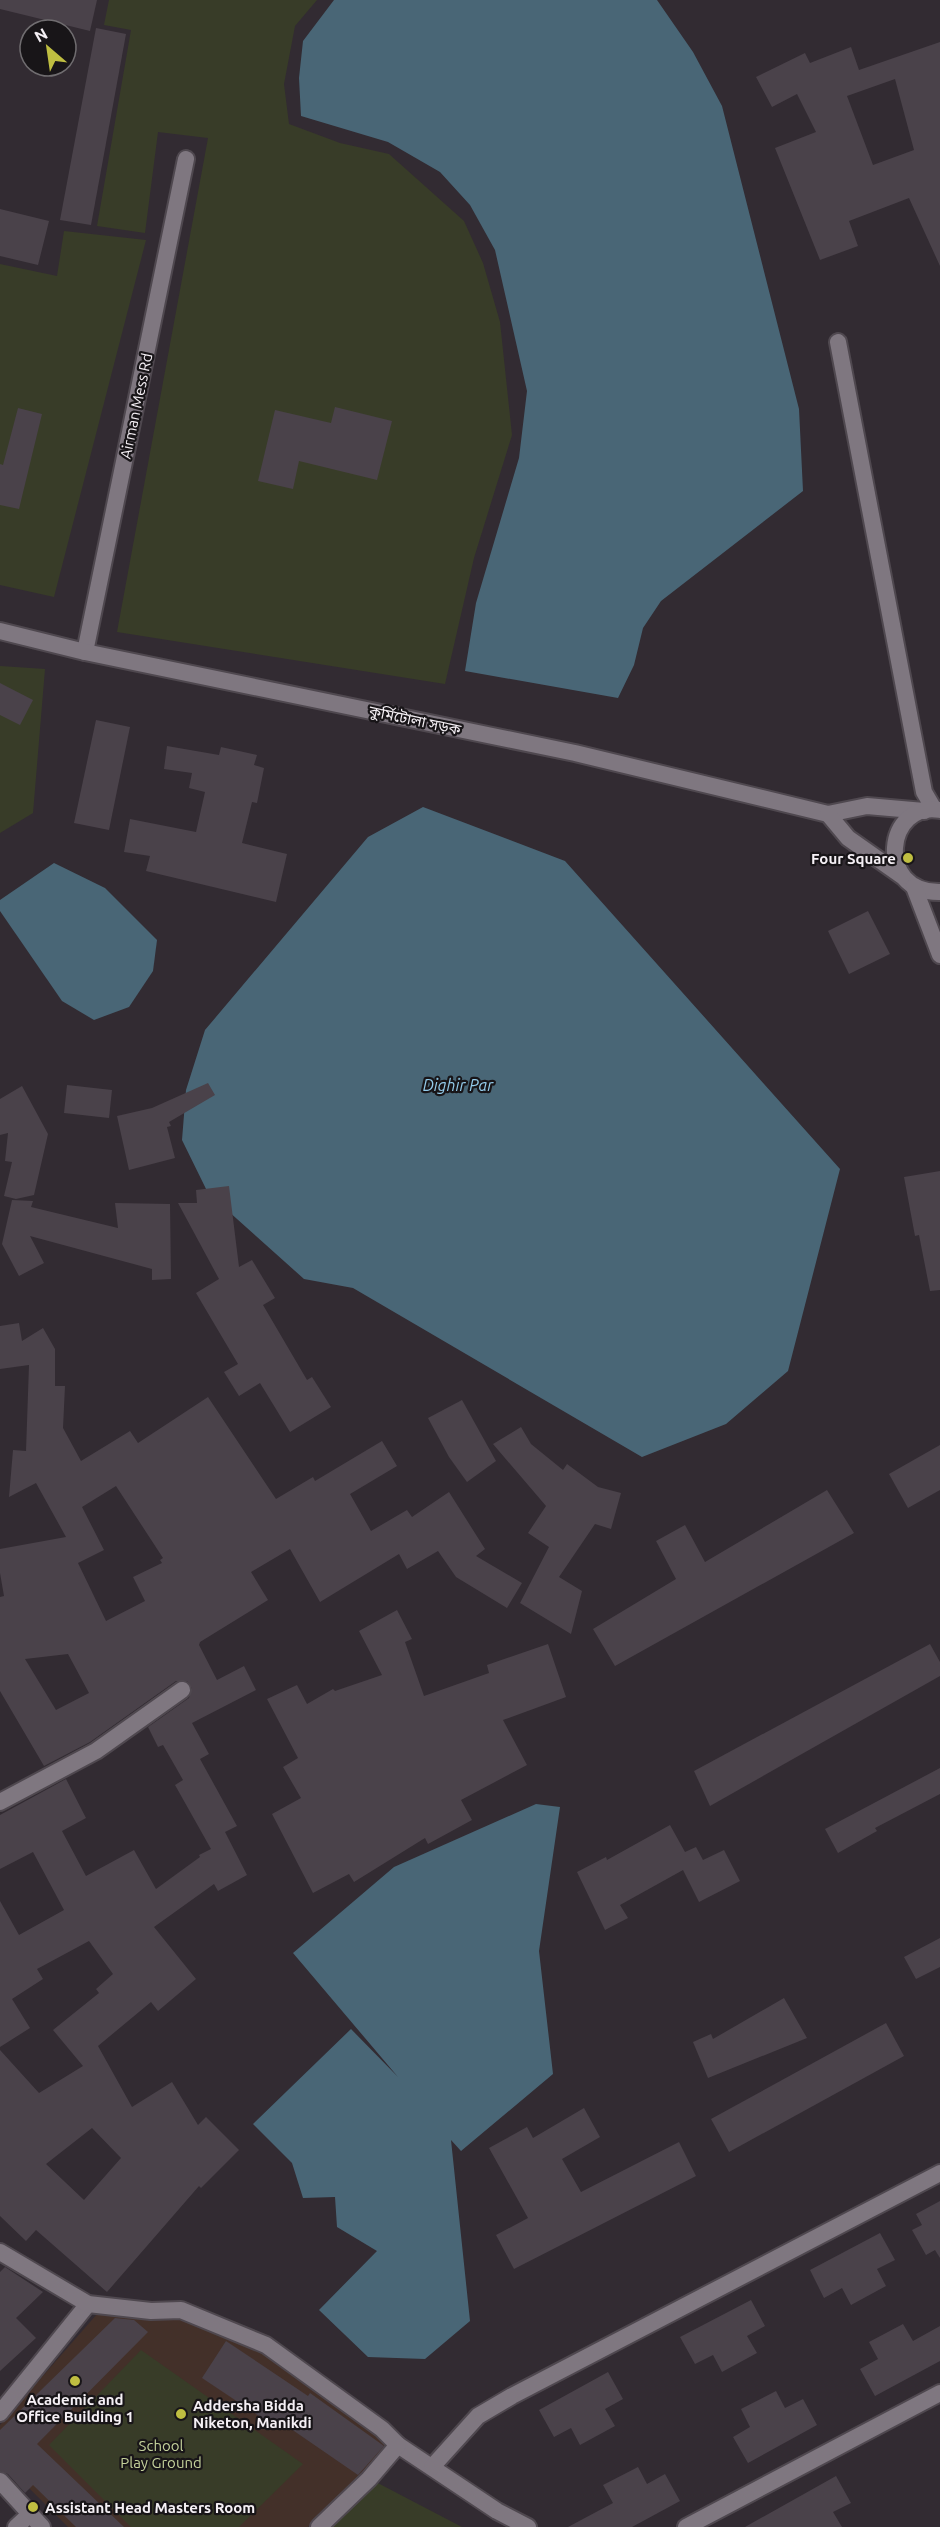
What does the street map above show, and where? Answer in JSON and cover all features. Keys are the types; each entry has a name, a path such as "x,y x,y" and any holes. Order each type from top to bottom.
{"street":[{"name":"Airman Mess Rd","path":"86,652 186,159"},
{"path":"838,342 924,792 933,810"},
{"name":"কুর্মিটোলা সড়ক","path":"0,631 86,652 575,753 828,814"},
{"path":"933,810 867,806 828,814 848,838 908,881 929,892 940,892"},
{"path":"933,810 909,818 899,830 894,846 895,861 908,881 940,955"},
{"path":"0,1802 96,1750 182,1690"},
{"path":"432,2467 478,2416 512,2396 940,2173"},
{"path":"0,2252 88,2304 151,2311 181,2310 266,2345 382,2429 398,2445 497,2511 528,2527"},
{"path":"0,2414 88,2304"},
{"path":"686,2527 940,2393"},
{"path":"318,2527 369,2479 398,2445"},
{"path":"0,2481 42,2527"},
{"path":"16,2527 30,2514"}],"shaded area":[{"name":"Addersha Bidda Niketon, Manikdi","path":"97,2314 188,2318 275,2360 390,2444 308,2527 68,2527 0,2459 0,2425"}],"green space":[{"path":"109,0 317,0 295,26 284,84 289,124 340,143 389,154 464,221 483,263 500,322 512,435 474,558 445,684 117,632 208,138 158,132 145,233 97,226 131,30 104,25"},
{"path":"64,231 146,240 54,597 0,585 0,264 57,276"},
{"path":"0,666 45,669 33,813 0,833"},
{"name":"School Play Ground","path":"141,2350 303,2464 239,2527 131,2527 49,2445"},
{"path":"372,2480 462,2527 325,2527"}],"water":[{"path":"334,0 657,0 693,52 722,106 799,409 803,491 661,601 643,628 634,665 618,698 465,671 476,603 519,458 527,391 495,250 470,205 440,172 388,142 301,116 299,78 303,41"},
{"name":"Dighir Par","path":"423,807 565,861 840,1169 788,1371 726,1424 642,1457 353,1288 304,1279 208,1193 182,1140 186,1090 205,1030 368,837"},
{"path":"54,863 105,888 157,940 153,971 129,1007 94,1020 62,1001 0,911 0,900"},
{"path":"536,1804 560,1807 539,1951 553,2074 461,2151 451,2140 470,2321 425,2359 368,2357 319,2310 377,2251 337,2227 335,2197 303,2198 292,2163 253,2124 351,2029 398,2077 293,1953 394,1867"}],"building":[{"path":"0,0 97,0 90,31 78,28 78,18 37,18 0,9"},
{"path":"96,28 126,34 91,225 60,220"},
{"path":"940,42 940,266 909,198 849,221 858,246 820,260 775,148 816,132 797,94 772,107 756,77 805,53 810,63 851,47 859,70","holes":["895,79 914,150 873,165 847,96"]},
{"path":"0,209 49,221 38,265 0,256"},
{"path":"335,407 392,421 377,480 299,461 293,489 258,481 275,410 331,423"},
{"path":"18,408 42,414 19,509 0,505 0,464 3,465"},
{"path":"0,683 33,700 20,725 0,715"},
{"path":"96,720 130,727 109,830 74,823"},
{"path":"167,746 219,755 221,747 257,755 254,765 264,768 257,803 252,802 242,843 287,854 276,902 146,871 150,856 124,852 130,819 196,832 205,792 189,788 192,773 164,769"},
{"path":"868,911 890,954 849,974 828,931"},
{"path":"208,1083 215,1095 169,1122 171,1126 167,1127 175,1158 129,1170 117,1116 152,1108"},
{"path":"67,1085 112,1090 109,1118 64,1113"},
{"path":"22,1086 48,1134 34,1195 16,1199 4,1196 12,1162 5,1161 8,1133 0,1135 0,1099"},
{"path":"940,1171 940,1290 930,1291 919,1235 915,1236 904,1177"},
{"path":"229,1186 239,1267 252,1260 275,1298 263,1305 307,1380 312,1377 331,1407 290,1432 260,1383 239,1396 224,1372 238,1364 196,1293 219,1279 178,1203 197,1203 196,1190"},
{"path":"12,1200 33,1201 31,1207 118,1228 115,1203 170,1204 171,1279 152,1280 152,1269 30,1236 44,1263 19,1276 2,1244"},
{"path":"19,1323 22,1341 43,1328 55,1349 55,1386 65,1386 63,1428 81,1461 130,1431 138,1443 208,1397 276,1499 313,1477 315,1481 382,1441 397,1466 350,1494 371,1531 407,1510 412,1517 449,1492 485,1549 476,1556 522,1583 507,1608 456,1577 438,1551 407,1569 399,1554 320,1602 290,1549 251,1572 268,1600 200,1642 199,1645 217,1680 244,1666 256,1690 192,1723 209,1754 200,1759 237,1826 225,1832 247,1875 218,1891 214,1884 154,1927 196,1979 158,2011 151,2002 98,2046 132,2107 172,2082 198,2125 206,2117 239,2150 201,2188 199,2186 107,2292 36,2230 26,2241 0,2216 0,2050 39,2093 83,2066 53,2030 99,1993 96,1989 113,1974 89,1941 37,1969 43,1979 12,1999 30,2028 0,2047 0,1901 19,1935 64,1910 33,1852 0,1869 0,1815 66,1779 86,1818 62,1831 86,1876 134,1850 156,1889 200,1857 199,1855 211,1849 175,1785 183,1780 163,1745 158,1747 148,1727 189,1698 192,1688 187,1681 176,1681 90,1742 44,1766 0,1691 0,1597 4,1596 0,1573 0,1549 66,1537 36,1483 9,1497 13,1450 26,1451 29,1365 0,1369 0,1326","holes":["116,1486 163,1558 160,1560 162,1563 133,1577 145,1601 106,1621 78,1563 104,1550 82,1507","68,1654 89,1693 56,1710 25,1659","92,2128 121,2158 84,2200 46,2164"]},
{"path":"462,1400 496,1461 467,1482 449,1457 428,1418"},
{"path":"521,1427 531,1444 563,1470 567,1464 598,1487 621,1493 611,1529 595,1524 559,1577 582,1591 571,1634 520,1603 549,1547 528,1533 546,1506 493,1444"},
{"path":"940,1445 940,1490 908,1508 889,1474"},
{"path":"827,1490 854,1533 615,1666 593,1629 676,1579 656,1541 685,1525 705,1562"},
{"path":"397,1610 412,1639 405,1642 424,1696 489,1673 487,1665 548,1644 566,1697 503,1720 527,1765 461,1800 472,1820 428,1844 425,1838 354,1882 349,1874 313,1893 272,1814 301,1798 283,1767 298,1758 267,1699 297,1685 307,1704 333,1689 335,1691 382,1675 359,1631"},
{"path":"930,1644 940,1662 940,1676 710,1806 694,1771"},
{"path":"940,1768 940,1794 875,1828 877,1831 838,1853 825,1829"},
{"path":"670,1825 685,1852 696,1847 703,1860 724,1850 740,1881 699,1902 683,1870 620,1905 628,1918 605,1930 577,1872 606,1857 607,1860"},
{"path":"940,1938 940,1967 916,1979 904,1957"},
{"path":"784,1998 807,2038 708,2078 693,2042 711,2034 713,2039"},
{"path":"886,2023 904,2056 729,2152 711,2119"},
{"path":"584,2108 600,2137 562,2159 581,2192 679,2142 696,2176 514,2269 496,2235 528,2218 489,2148 527,2127 533,2138"},
{"path":"940,2201 940,2258 935,2250 926,2255 912,2230 922,2225 916,2214"},
{"path":"880,2233 895,2260 877,2269 886,2286 851,2305 842,2288 824,2298 810,2270"},
{"path":"5,2267 43,2292 16,2318 36,2338 0,2371 0,2272"},
{"path":"751,2300 765,2326 747,2336 757,2353 722,2372 713,2355 695,2364 680,2337"},
{"name":"Academic and Office Building 1","path":"115,2318 134,2320 148,2332 37,2444 124,2527 76,2527 33,2485 25,2493 8,2474 0,2471 0,2430"},
{"path":"903,2324 913,2341 940,2326 940,2361 875,2396 860,2369 878,2359 869,2342"},
{"path":"226,2341 308,2396 310,2393 384,2446 358,2475 281,2422 277,2428 202,2378"},
{"path":"608,2372 623,2399 605,2409 615,2426 580,2445 571,2428 554,2437 539,2410"},
{"path":"776,2391 785,2408 803,2399 817,2425 748,2463 733,2437 750,2427 741,2409"},
{"path":"638,2467 647,2484 665,2474 680,2501 632,2527 568,2527 613,2503 603,2485"},
{"path":"836,2476 851,2503 833,2512 842,2527 745,2527"}],"place":[{"name":"Four Square","path":"908,858"},
{"name":"Academic and Office Building 1","path":"75,2381"},
{"name":"Addersha Bidda Niketon, Manikdi","path":"181,2414"},
{"name":"Assistant Head Masters Room","path":"33,2507"}]}
